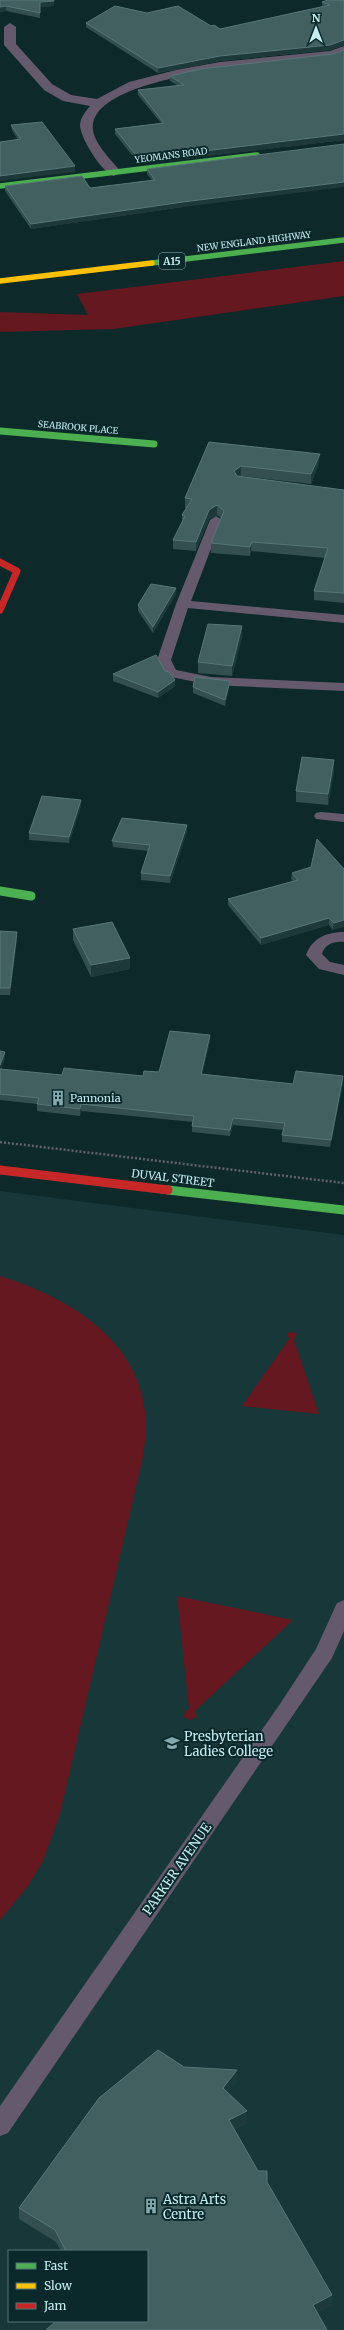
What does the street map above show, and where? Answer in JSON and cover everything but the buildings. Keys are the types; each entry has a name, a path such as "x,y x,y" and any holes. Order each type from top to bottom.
{"main road":[{"name":"YEOMANS ROAD","path":"0,186 265,154"},
{"name":"NEW ENGLAND HIGHWAY","path":"0,281 344,240"},
{"name":"SEABROOK PLACE","path":"0,431 154,444"},
{"path":"0,562 17,571 0,610"},
{"path":"0,890 32,896"},
{"name":"DUVAL STREET","path":"0,1170 344,1210"}],"street":[{"path":"10,28 10,44 48,87 67,98 98,103"},
{"path":"114,172 87,134 88,122 91,111 98,103 123,89 154,78 200,70 332,54 344,50"}],"lane":[{"path":"216,520 183,604 164,660 171,673 211,681 344,687"},
{"path":"183,604 344,619"},
{"path":"322,816 344,818"},
{"path":"344,937 328,938 320,942 315,948 314,955 324,966 344,970"},
{"name":"PARKER AVENUE","path":"0,2125 287,1710 325,1652 344,1608"}],"path":[{"path":"0,1142 344,1183"}],"shaded area":[{"path":"344,261 344,296 113,329 0,332 0,312 88,315 77,294"},
{"name":"Presbyterian Ladies College","path":"0,1191 344,1235 344,2330 0,2330"},
{"path":"0,1276 27,1285 53,1297 77,1311 100,1328 119,1348 133,1371 143,1397 146,1427 143,1457 60,1814 43,1861 28,1886 0,1920"},
{"path":"292,1332 297,1334 294,1340 319,1414 242,1406 289,1339 287,1333"},
{"path":"177,1596 293,1620 195,1711 197,1717 190,1720 184,1717 185,1711 189,1709"}],"traffic: fast":[{"path":"0,186 257,155"},
{"path":"152,263 344,240"},
{"path":"0,431 154,444"},
{"path":"0,891 31,896"},
{"path":"168,1190 344,1210"}],"traffic: slow":[{"path":"0,281 152,263"}],"traffic: jam":[{"path":"0,562 17,571 0,610"},
{"path":"0,1170 168,1190"}],"place":[{"name":"Pannonia","path":"58,1098"},
{"name":"Presbyterian Ladies College","path":"172,1743"},
{"name":"Astra Arts Centre","path":"151,2206"}]}
